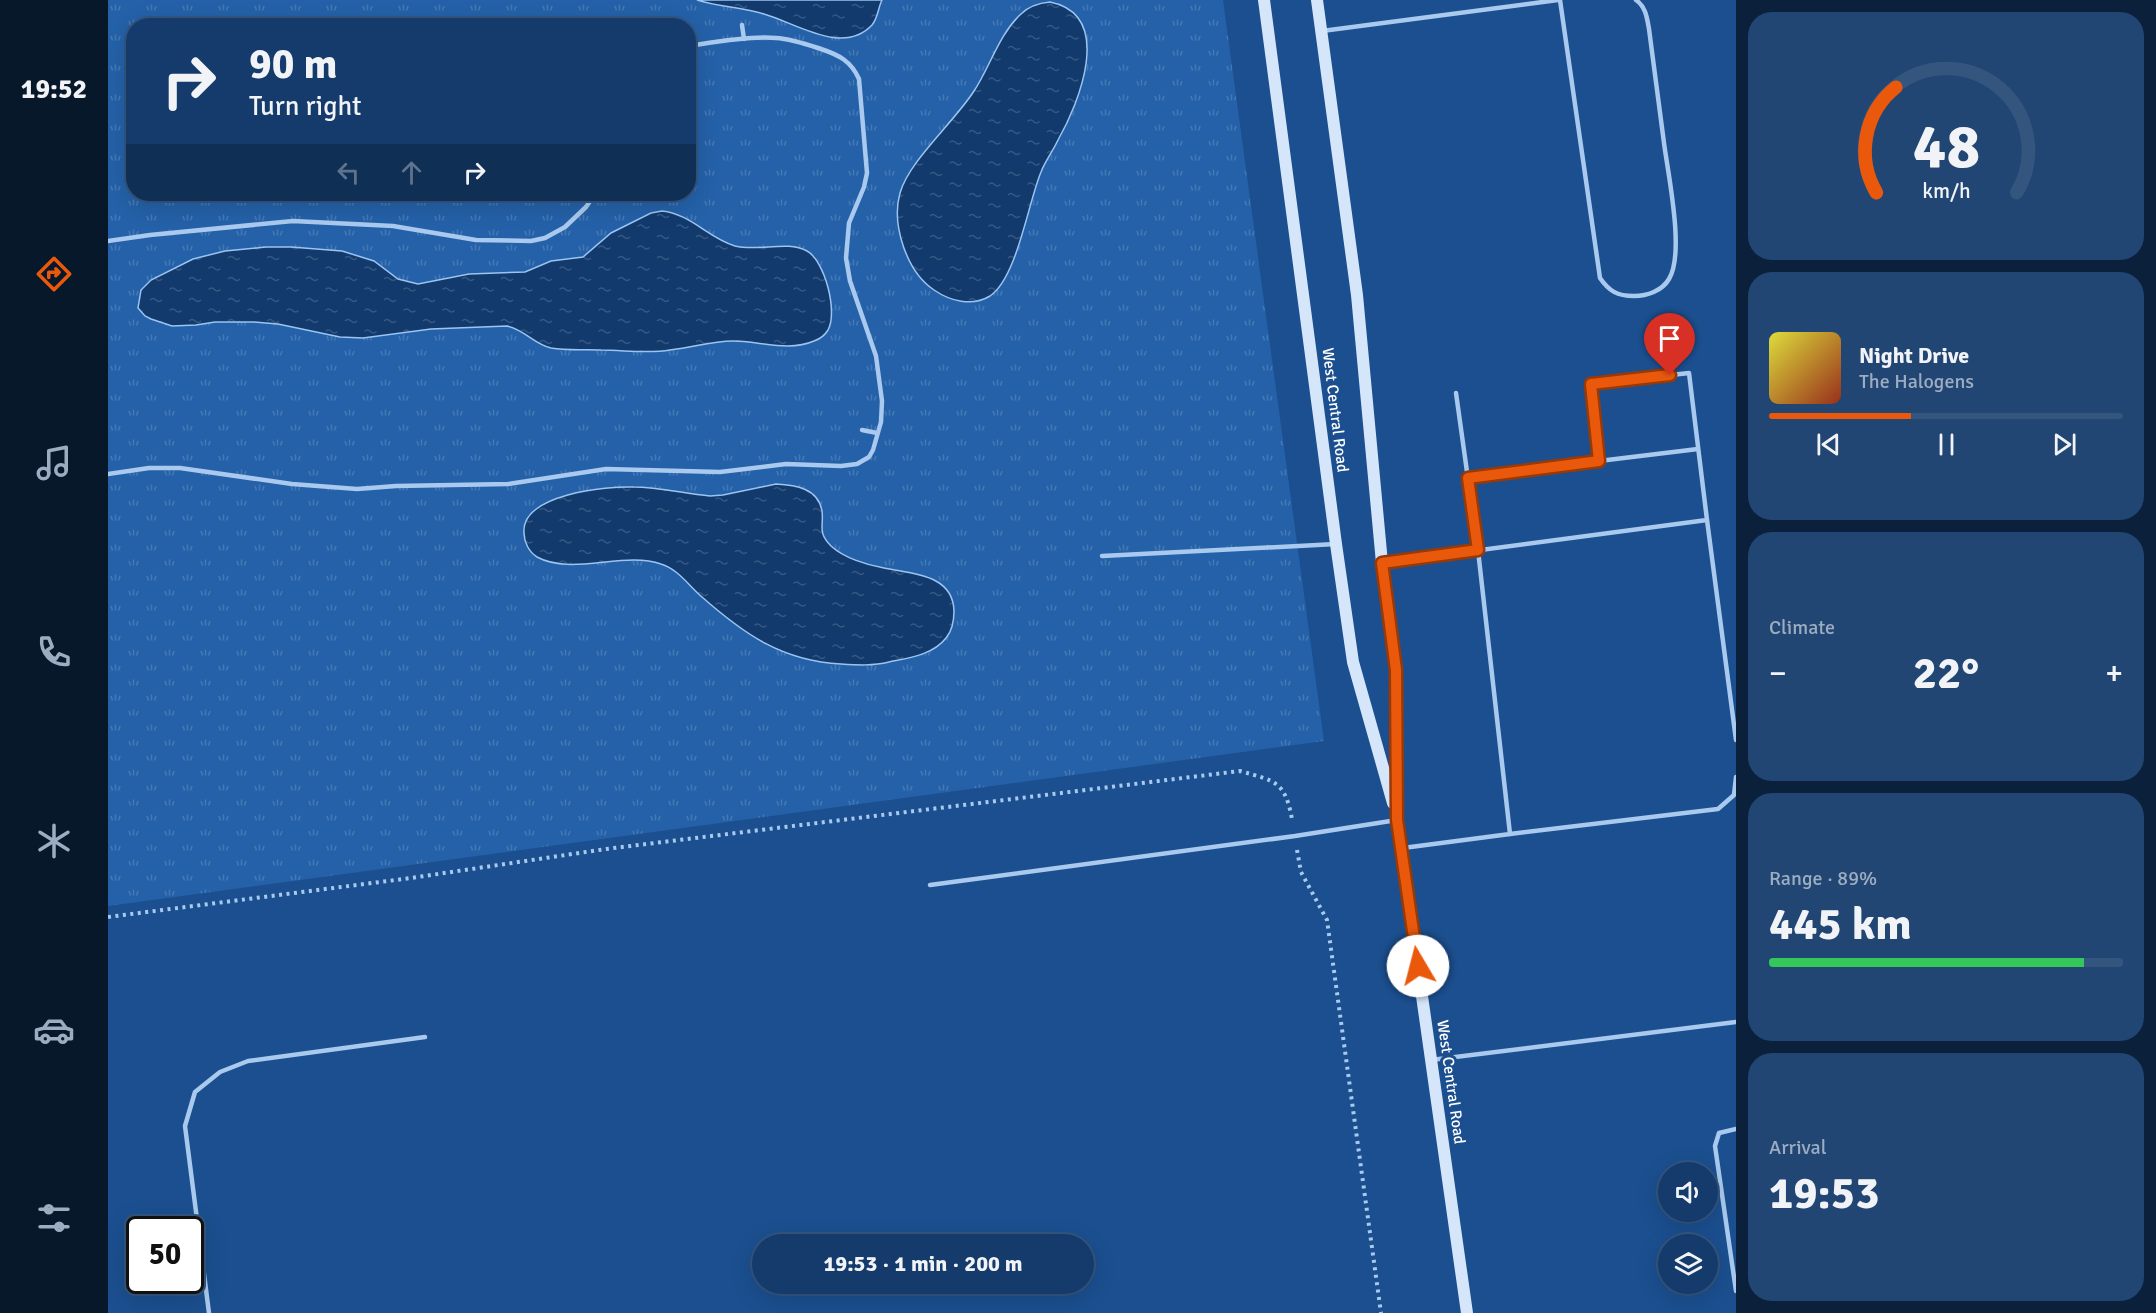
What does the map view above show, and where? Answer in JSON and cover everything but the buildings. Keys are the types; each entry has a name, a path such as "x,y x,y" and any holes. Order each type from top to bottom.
{"main road":[{"name":"West Central Road","path":"1263,0 1335,544 1353,662 1397,820 1467,1313"},
{"name":"West Central Road","path":"1317,0 1357,295 1382,563 1396,670 1397,820"}],"lane":[{"path":"1322,31 1559,0 1600,278 1609,291 1623,296 1641,296 1657,291 1669,279 1675,263 1674,215 1649,29 1646,14 1640,2 1636,0"},
{"path":"742,25 744,39"},
{"path":"108,474 163,467 292,484 348,488 497,485 606,469 712,472 786,464 853,465 869,458 882,411 880,379 872,343 850,281 846,258 849,223 864,188 867,173 859,79 852,65 835,54 788,39 768,37 696,45"},
{"path":"108,241 293,221 393,226 476,240 531,242 545,238 565,227 589,201"},
{"path":"1599,461 1591,384 1689,373 1736,740"},
{"path":"1456,393 1478,550 1509,834"},
{"path":"862,430 877,433"},
{"path":"1468,478 1698,449"},
{"path":"1382,563 1707,520"},
{"path":"1102,556 1335,544"},
{"path":"1401,848 1718,809 1734,795 1736,777"},
{"path":"930,885 1397,820"},
{"path":"1431,1060 1736,1022"},
{"path":"209,1313 185,1126 195,1092 220,1072 248,1061 425,1037"},
{"path":"1736,1129 1719,1133 1715,1146 1736,1291"}],"path":[{"path":"108,917 411,878 606,849 1240,771 1273,780 1288,797 1301,872 1327,920 1382,1313"}],"green space":[{"path":"108,0 1223,0 1324,741 108,906"}],"water":[{"path":"697,0 882,0 872,25 860,34 847,38 834,38 805,30 764,14"},
{"path":"1050,2 1070,10 1082,24 1087,42 1082,84 1075,105 1041,172 1008,273 990,296 969,302 954,300 940,294 924,282 909,260 903,247 898,219 900,193 922,155 966,103 980,82 1013,22 1031,7"},
{"path":"662,211 691,221 716,238 735,246 754,248 791,246 807,251 819,265 828,288 831,322 827,332 816,340 794,346 733,341 653,352 570,350 545,346 507,326 431,329 363,338 340,337 278,324 254,322 215,322 172,326 145,316 138,308 141,290 151,280 193,259 225,251 291,247 342,251 374,261 398,279 418,284 469,274 525,272 551,261 583,257 611,233 651,213"},
{"path":"776,484 805,489 816,497 822,511 824,537 842,554 870,565 918,574 939,583 947,590 952,599 954,618 950,632 941,644 920,655 877,664 841,664 801,658 766,644 750,634 718,611 667,566 631,560 582,564 551,562 534,555 525,540 527,520 536,509 568,495 605,488 634,487 710,496"}],"route":[{"path":"1418,966 1397,820 1396,670 1382,563 1478,550 1468,478 1599,461 1591,384 1670,375"}]}
